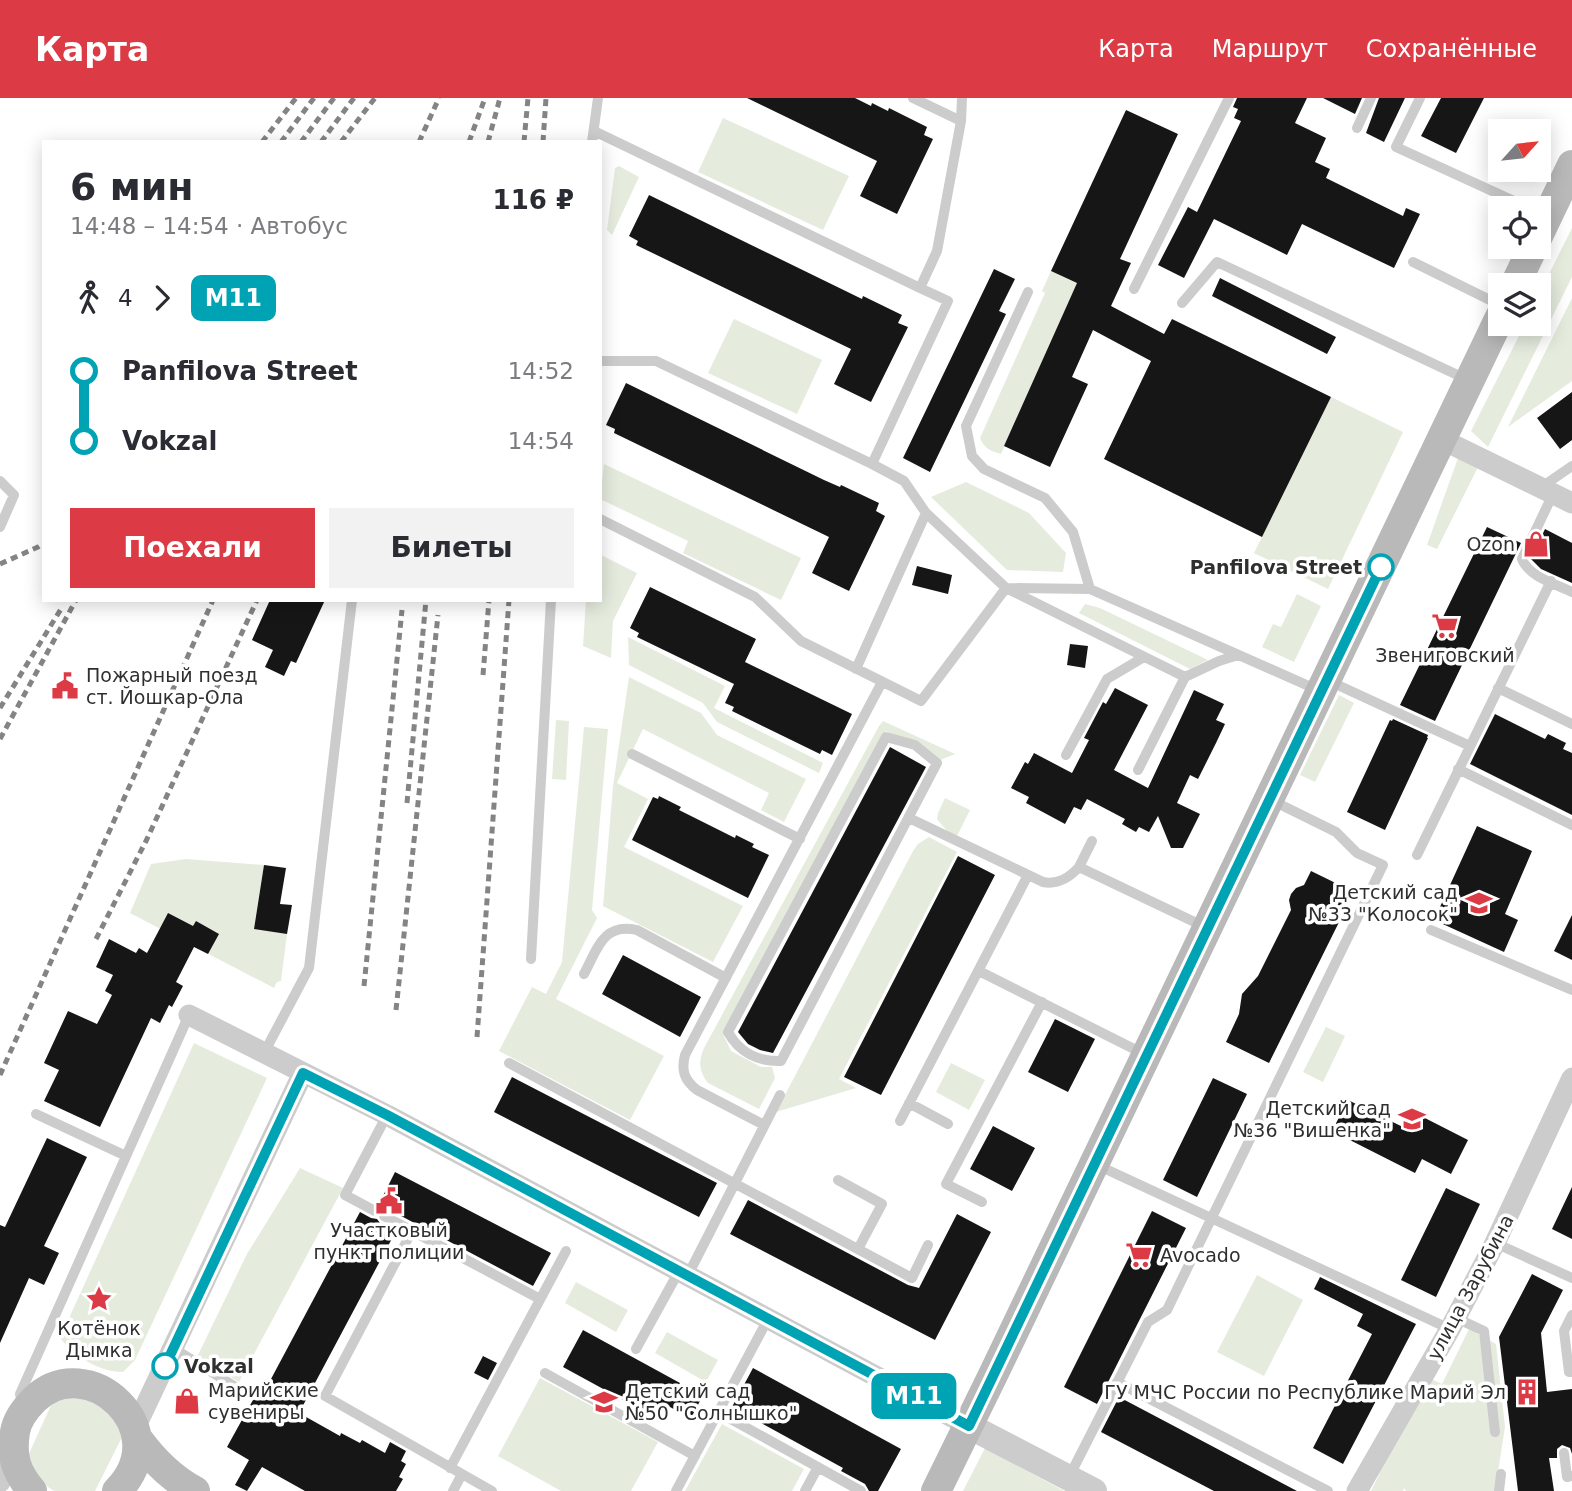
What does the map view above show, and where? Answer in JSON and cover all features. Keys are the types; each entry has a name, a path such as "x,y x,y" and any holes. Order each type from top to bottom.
{"main road":[{"path":"1551,198 1572,165"},
{"path":"936,1491 1491,336"},
{"path":"32,1491 21,1478 15,1463 12,1447 15,1427 25,1409 39,1395 58,1386 78,1384 95,1387 112,1397 124,1410 152,1458 166,1472 195,1491"},
{"path":"117,1491 126,1481 134,1464 136,1433"}],"street":[{"path":"1441,439 1555,495"},
{"path":"190,1015 387,1115 1094,1491"},
{"path":"136,1433 173,1348 303,1073"},
{"name":"улица Зарубина","path":"1357,1491 1453,1323 1495,1243 1572,1078"},
{"path":"0,1482 12,1447"}],"lane":[{"path":"593,136 598,98"},
{"path":"913,98 961,121"},
{"path":"920,288 937,251 961,121 962,98"},
{"path":"1134,289 1229,98"},
{"path":"1356,128 1371,98"},
{"path":"1420,98 1396,147 1493,196"},
{"path":"602,140 948,301 872,464"},
{"path":"1182,303 1217,262 1469,381"},
{"path":"1413,262 1488,300"},
{"path":"1028,292 966,426 972,456 984,469 1045,498 1073,531 1090,589"},
{"path":"602,361 656,360 904,481 926,513 1006,588 1185,677"},
{"path":"1572,466 1522,559 1530,571 1572,592"},
{"path":"0,481 14,495 0,527"},
{"path":"856,669 926,513"},
{"path":"602,520 755,597 801,640 920,701 1006,588"},
{"path":"1417,855 1551,581"},
{"path":"1006,588 1090,589 1238,655 1323,686 1470,746"},
{"path":"264,1053 309,968 352,602"},
{"path":"531,959 551,602"},
{"path":"1138,770 1185,677 1238,655"},
{"path":"1066,755 1107,679 1144,657"},
{"path":"764,1125 696,1090 688,1084 682,1065 882,682"},
{"path":"1498,688 1572,724"},
{"path":"886,737 915,745 937,763 909,818 780,1061 765,1062 735,1045 728,1032 886,737"},
{"path":"632,754 800,839"},
{"path":"1458,769 1572,825"},
{"path":"1068,1478 1148,1322 1167,1310 1383,865 1357,853 1336,832 1269,799"},
{"path":"909,818 1043,883 1052,884 1072,875 1092,841"},
{"path":"1079,867 1208,928"},
{"path":"900,1121 1028,875"},
{"path":"584,974 603,938 618,928 628,928 637,930 726,978"},
{"path":"1431,930 1572,990"},
{"path":"979,971 1147,1055"},
{"path":"982,1202 946,1184 1042,1002"},
{"path":"25,1409 20,1394 190,1015"},
{"path":"509,1063 912,1278 929,1245"},
{"path":"636,1349 683,1273 780,1095"},
{"path":"909,1103 948,1124"},
{"path":"36,1114 126,1156"},
{"path":"387,1115 345,1195 540,1299"},
{"path":"1095,1164 1212,1219 1453,1323 1484,1331 1495,1432"},
{"path":"838,1180 882,1204 858,1249"},
{"path":"412,1231 325,1396 492,1491"},
{"path":"1495,1243 1572,1278"},
{"path":"450,1468 566,1251"},
{"path":"1572,1315 1564,1331 1569,1373 1572,1372"},
{"path":"676,1491 768,1319"},
{"path":"173,1348 242,1391"},
{"path":"545,1373 695,1456"},
{"path":"1117,1382 1306,1486 1328,1491"},
{"path":"718,1412 861,1491"},
{"path":"1564,1453 1567,1477 1572,1476"},
{"path":"805,1491 818,1467"},
{"path":"453,1491 462,1474"},
{"path":"1499,1491 1501,1474"}],"shaded area":[{"path":"723,118 849,176 823,230 698,172"},
{"path":"619,166 639,177 612,235 607,230 615,168"},
{"path":"1572,228 1572,277 1551,320 1550,273"},
{"path":"1051,271 1113,300 1098,319 1067,306 1001,454 994,452 983,444 980,438 1045,293 1042,291"},
{"path":"1572,298 1572,381 1508,427"},
{"path":"734,319 822,360 797,414 708,373"},
{"path":"1519,336 1543,336 1488,447 1471,431"},
{"path":"1331,397 1403,432 1328,589 1254,553"},
{"path":"1458,458 1478,467 1437,549 1427,545"},
{"path":"604,464 801,558 781,600 683,553 688,541 602,500"},
{"path":"966,482 1029,513 1066,553 1063,572 1007,570 931,497"},
{"path":"602,556 637,573 613,621 611,658 583,646 586,602 602,602"},
{"path":"1297,594 1321,606 1294,662 1262,647 1273,624 1281,627"},
{"path":"1085,604 1100,608 1208,660 1190,669 1079,613"},
{"path":"628,637 725,686 714,708 823,763 819,773 717,722 703,703 629,665"},
{"path":"629,677 701,713 717,735 806,779 784,822 761,810 769,793 643,729 617,783 648,799 624,847 743,906 713,962 603,906 613,786"},
{"path":"1339,695 1354,703 1315,782 1300,775"},
{"path":"556,720 569,721 566,780 552,779"},
{"path":"883,721 955,754 938,761 925,748 886,731 724,1036 731,1051 761,1067 772,1067 775,1078 759,1109 708,1083 700,1066 702,1053"},
{"path":"584,727 608,729 592,910 597,918 556,999 664,1056 630,1120 499,1051 532,987 546,994 562,962"},
{"path":"945,798 970,810 957,836 947,831 937,819"},
{"path":"929,837 957,852 839,1079 856,1088 776,1112 913,851"},
{"path":"186,859 264,865 254,928 287,934 281,981 277,982 274,988 130,913 151,864"},
{"path":"1326,1027 1345,1036 1323,1082 1303,1072"},
{"path":"194,1043 267,1078 135,1360 123,1372 105,1369 80,1357 60,1338"},
{"path":"951,1063 985,1080 969,1110 936,1092"},
{"path":"300,1168 343,1188 239,1382 197,1357 247,1254"},
{"path":"1257,1275 1303,1300 1264,1376 1217,1352"},
{"path":"576,1282 628,1310 616,1332 565,1303"},
{"path":"1469,1329 1496,1344 1505,1427 1495,1491 1406,1491 1404,1488 1403,1491 1371,1491 1427,1377 1442,1384"},
{"path":"667,1332 718,1360 706,1382 655,1353"},
{"path":"540,1378 658,1442 631,1491 561,1491 498,1456"},
{"path":"69,1398 89,1401 107,1410 116,1420 122,1437 95,1491 54,1491 42,1481 27,1458 52,1403"},
{"path":"722,1424 804,1469 792,1491 685,1491"},
{"path":"985,1448 1064,1491 963,1491"}],"building":[{"path":"747,98 855,98 888,111 889,108 927,127 924,135 933,139 897,214 860,196 877,161"},
{"path":"1237,98 1307,98 1295,123 1326,138 1315,162 1330,169 1326,178 1403,216 1406,208 1420,214 1394,268 1302,224 1287,255 1214,219 1184,278 1158,265 1188,207 1197,212 1241,121 1234,118 1238,109 1233,107"},
{"path":"1323,98 1362,98 1355,114"},
{"path":"1379,98 1405,98 1384,142 1366,133"},
{"path":"1441,98 1484,98 1456,153 1421,136"},
{"path":"1126,110 1178,134 1120,259 1131,263 1111,306 1164,334 1172,319 1331,397 1262,537 1104,459 1151,361 1093,330 1072,377 1088,384 1050,467 1004,446 1077,283 1051,271"},
{"path":"649,195 862,299 863,296 902,315 898,323 908,327 871,402 834,384 851,349 636,245 638,241 629,236"},
{"path":"994,269 1015,279 999,311 1006,314 930,472 903,458"},
{"path":"1220,278 1336,337 1327,354 1212,296"},
{"path":"626,383 824,480 879,503 876,511 885,516 849,591 812,573 829,537 614,433 615,429 606,425"},
{"path":"1572,392 1572,440 1560,449 1537,418"},
{"path":"1487,527 1521,543 1435,721 1400,705"},
{"path":"1545,529 1572,543 1572,583 1541,569 1531,559"},
{"path":"917,566 952,575 948,594 912,585"},
{"path":"650,587 756,639 745,662 852,714 832,755 822,750 820,754 732,711 734,707 725,703 734,684 637,637 639,633 630,628"},
{"path":"269,602 324,602 296,663 291,661 284,676 265,667 273,650 252,640"},
{"path":"1070,644 1088,646 1085,668 1067,665"},
{"path":"1115,688 1148,705 1114,770 1148,788 1194,690 1224,704 1216,720 1225,724 1216,743 1198,779 1190,775 1177,803 1200,814 1183,848 1171,848 1158,816 1149,832 1139,827 1136,832 1122,824 1125,819 1087,799 1081,810 1074,807 1065,824 1026,803 1029,797 1011,788 1025,762 1028,764 1034,753 1072,773 1089,740 1084,738 1103,702 1106,704"},
{"path":"1495,714 1545,739 1548,734 1566,743 1563,749 1572,753 1572,815 1470,764"},
{"path":"1390,720 1428,735 1428,738 1385,830 1347,812"},
{"path":"890,747 926,767 773,1053 760,1050 748,1044 738,1032"},
{"path":"659,796 681,807 679,810 735,838 736,835 754,844 752,847 769,855 748,898 632,840 653,797 658,799"},
{"path":"1477,826 1532,851 1505,914 1518,920 1504,952 1434,920"},
{"path":"958,856 995,875 881,1095 844,1077"},
{"path":"264,865 286,868 280,904 292,905 287,934 254,929"},
{"path":"1311,871 1354,892 1269,1063 1226,1042 1239,1014 1242,994 1258,976 1291,910 1291,894 1304,885"},
{"path":"168,913 193,926 196,921 219,934 208,954 194,947 176,982 183,986 160,1023 151,1018 100,1127 44,1101 59,1070 44,1063 68,1011 97,1024 112,995 105,991 113,975 96,967 109,939 136,953 139,948 147,953"},
{"path":"1572,915 1572,960 1554,951"},
{"path":"623,955 701,997 680,1037 602,994"},
{"path":"1055,1019 1095,1039 1068,1092 1028,1072"},
{"path":"512,1077 717,1183 699,1217 494,1112"},
{"path":"1213,1078 1247,1094 1197,1197 1163,1180"},
{"path":"1348,1100 1411,1131 1419,1115 1468,1140 1451,1174 1422,1159 1415,1173 1332,1131"},
{"path":"993,1126 1035,1148 1012,1191 970,1169"},
{"path":"47,1138 87,1157 44,1246 59,1253 44,1285 29,1278 0,1343 0,1225 5,1227"},
{"path":"395,1172 551,1253 533,1286 382,1208 379,1204"},
{"path":"1572,1187 1572,1239 1552,1229"},
{"path":"1446,1188 1480,1204 1436,1297 1401,1280"},
{"path":"748,1200 908,1285 919,1288 957,1214 991,1232 935,1340 730,1234"},
{"path":"1152,1211 1186,1228 1097,1404 1064,1387"},
{"path":"360,1212 396,1231 299,1413 340,1436 341,1433 360,1443 362,1440 385,1453 390,1442 406,1451 401,1461 406,1464 399,1477 403,1479 396,1491 305,1491 262,1467 247,1491 235,1485 249,1460 227,1447 258,1391 263,1394"},
{"name":"ГУ МЧС России по Республике Марий Эл","path":"1532,1274 1563,1290 1541,1333 1547,1392 1572,1389 1572,1454 1570,1448 1562,1445 1557,1449 1557,1458 1549,1458 1554,1491 1518,1491 1499,1337"},
{"path":"1320,1277 1416,1324 1343,1464 1313,1448 1372,1334 1357,1326 1363,1314 1314,1289"},
{"path":"583,1330 680,1383 677,1389 700,1401 691,1418 668,1406 660,1420 563,1367"},
{"path":"483,1356 497,1363 488,1380 474,1373"},
{"path":"753,1368 901,1449 878,1491 869,1491 865,1484 841,1471 843,1468 732,1407"},
{"path":"1119,1397 1297,1491 1214,1491 1101,1432"}],"railway":[{"path":"264,140 296,98"},
{"path":"282,140 314,98"},
{"path":"302,140 334,98"},
{"path":"322,140 354,98"},
{"path":"343,140 375,98"},
{"path":"420,140 439,98"},
{"path":"470,140 485,98"},
{"path":"489,140 500,98"},
{"path":"524,140 528,98"},
{"path":"543,140 546,98"},
{"path":"0,564 42,544"},
{"path":"0,739 75,602"},
{"path":"0,1075 212,602"},
{"path":"96,939 147,839 256,602"},
{"path":"407,803 426,602"},
{"path":"483,675 489,602"},
{"path":"477,1037 509,602"},
{"path":"0,708 61,609"},
{"path":"364,986 402,610"},
{"path":"396,1010 438,615"}],"bus line":[{"name":"М11","path":"165,1366 303,1073 387,1115 969,1426 1381,567"}],"place":[{"name":"Ozon","path":"1536,544"},
{"name":"Panfilova Street","path":"1381,567"},
{"name":"Звениговский","path":"1445,626"},
{"name":"Пожарный поезд ст. Йошкар-Ола","path":"65,686"},
{"name":"Детский сад №33 \"Колосок\"","path":"1479,903"},
{"name":"Детский сад №36 \"Вишенка\"","path":"1412,1119"},
{"name":"Участковый пункт полиции","path":"389,1201"},
{"name":"Avocado","path":"1139,1255"},
{"name":"Котёнок Дымка","path":"99,1299"},
{"name":"Vokzal","path":"165,1366"},
{"name":"ГУ МЧС России по Республике Марий Эл","path":"1527,1392"},
{"name":"Марийские сувениры","path":"187,1401"},
{"name":"Детский сад №50 \"Солнышко\"","path":"604,1402"}]}
